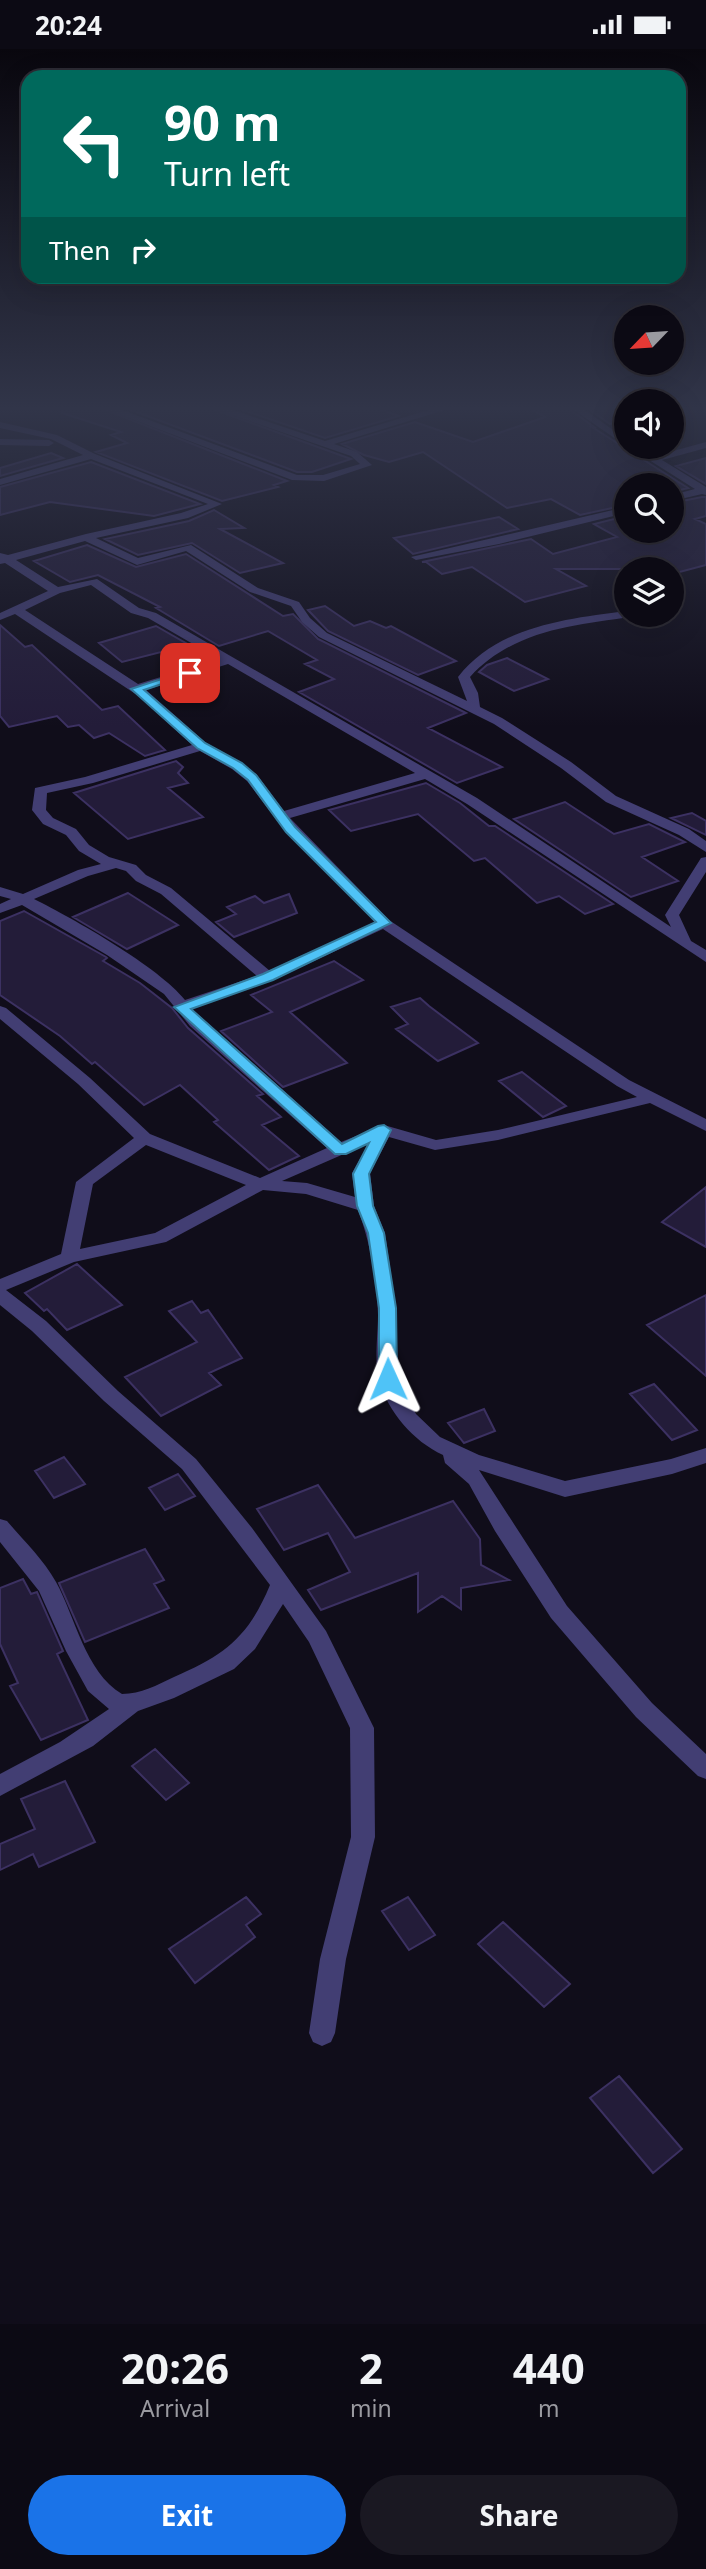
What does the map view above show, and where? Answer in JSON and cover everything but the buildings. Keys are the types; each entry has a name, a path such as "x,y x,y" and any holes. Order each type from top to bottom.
{"street":[{"path":"2,558 189,514"},
{"path":"416,557 499,541 609,514"},
{"path":"86,537 137,562 187,547 254,590 295,604 323,635 474,709 529,740 611,799 684,832 706,848"},
{"path":"2,558 56,591"},
{"path":"0,617 56,591 93,581 135,611 152,615 472,801 706,957"},
{"path":"17,610 136,689 201,746 237,766 252,778 291,829 384,923 623,1083 706,1126"},
{"path":"474,709 472,693 464,677 473,664 489,653 514,639 570,621 614,616"},
{"path":"136,689 204,670 228,660"},
{"path":"201,746 88,781 40,791 38,810 48,821 71,832 84,848 115,864 131,868 141,878 166,891 268,977"},
{"path":"283,816 424,775"},
{"path":"686,942 672,915 706,862"},
{"path":"0,909 83,873 115,864"},
{"path":"0,891 9,891 26,900 171,992 181,1007 340,1151"},
{"path":"181,1007 268,977 384,923"},
{"path":"0,1011 83,1081 144,1138 260,1184 306,1189 365,1206"},
{"path":"0,1286 69,1257 160,1238 260,1184 384,1130 435,1145 498,1135 652,1098"},
{"path":"384,1130 361,1174 365,1206 376,1233 387,1308 388,1379 408,1418 433,1443 477,1479 502,1525 559,1612 645,1710 706,1769"},
{"path":"69,1257 85,1182 144,1138"},
{"path":"0,1296 39,1326 111,1396 189,1464 245,1534 318,1637 362,1728 363,1837 333,1959 323,2033"},
{"path":"433,1443 472,1460 565,1489 671,1466 706,1455"},
{"path":"0,1527 47,1586 69,1636 96,1685 116,1703 131,1704"},
{"path":"0,1786 48,1761 113,1721 131,1704 205,1674 237,1656 275,1600 281,1584"}],"route":[{"path":"190,673 136,689 201,746 237,766 252,778 291,829 384,923 268,977 181,1007 340,1151 384,1130 361,1174 365,1206 376,1233 387,1308 388,1379"}]}
